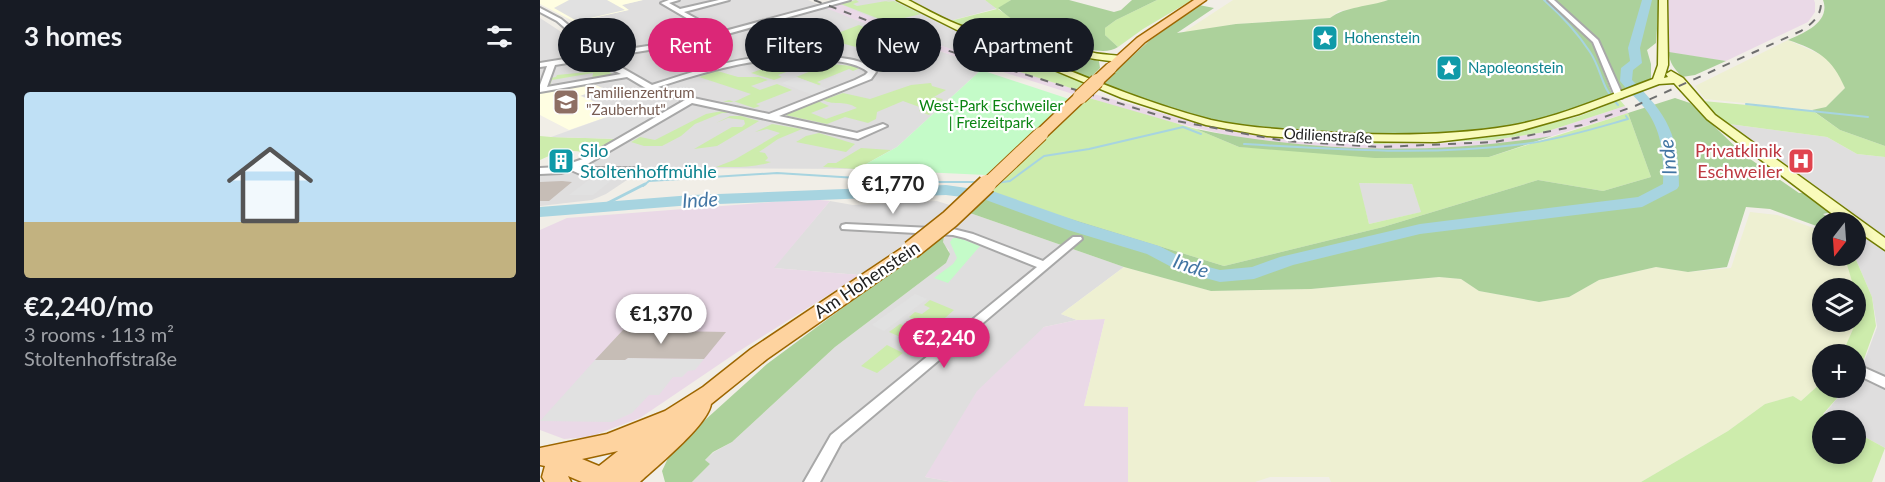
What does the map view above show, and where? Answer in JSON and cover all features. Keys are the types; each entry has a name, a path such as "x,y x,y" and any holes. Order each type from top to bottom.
{"main road":[{"name":"Odilienstraße","path":"901,0 953,25"},
{"name":"Am Hohenstein","path":"608,481 676,415 711,393 759,354 911,250 950,219 1141,40 1201,0"},
{"path":"1656,79 1663,0"},
{"path":"1094,56 1116,63"},
{"name":"Odilienstraße","path":"1073,72 1144,103 1210,123 1278,133 1385,139 1471,135 1539,123 1616,97 1656,79 1679,80 1711,117 1839,212"},
{"path":"1866,232 1885,245"},
{"name":"Am Hohenstein","path":"608,481 679,431 711,393"},
{"path":"551,464 611,443 676,415"},
{"path":"551,464 608,481"}],"street":[{"path":"676,0 664,3 692,18"},
{"path":"680,11 726,0"},
{"path":"733,30 847,0"},
{"path":"1551,0 1596,41 1616,97"},
{"path":"540,10 558,19"},
{"path":"652,87 729,62 779,55 855,63 868,67 872,72 858,82 770,117"},
{"path":"540,65 558,62"},
{"path":"541,90 552,63"},
{"path":"622,72 652,87 691,100 858,136 883,126"},
{"path":"541,90 627,75"},
{"path":"540,171 573,167 691,100"},
{"path":"573,167 580,171 640,171"},
{"path":"846,227 953,232 1044,265"},
{"path":"812,482 836,439 1077,239"},
{"path":"1866,373 1885,383"}],"shaded area":[{"path":"540,0 643,0 622,5 629,10 593,18 567,18 540,4"},
{"path":"569,0 607,0 625,10 590,18 572,18 554,8"},
{"path":"643,0 808,0 856,20 856,72 941,72 941,52 953,56 953,72 979,72 897,147 857,169 645,168 606,194 592,200 540,206 540,171 575,172 660,121 607,108 580,95 602,88 587,81 540,89 540,18 558,30 558,72 636,72 636,18 593,18 628,10 621,5"},
{"path":"829,0 985,0 998,8 953,18 953,20 942,23 953,28 953,50 941,46 941,18 871,18"},
{"path":"1233,0 1388,0 1371,6 1339,11 1330,18 1236,24 1181,34"},
{"path":"1665,0 1814,0 1815,12 1808,22 1726,61 1665,52"},
{"path":"840,4 872,18 856,18 856,20 826,8"},
{"path":"1788,40 1826,57 1838,71 1845,88 1826,107 1812,110 1705,99 1695,86"},
{"path":"941,46 953,49 953,56 941,52"},
{"path":"1003,72 1022,72 1077,90 1073,94"},
{"path":"797,77 830,90 815,96 782,83"},
{"name":"Familienzentrum \"Zauberhut\"","path":"591,83 602,88 580,96 621,112 569,130 540,115 540,92"},
{"path":"1094,94 1200,124 1241,132 1326,142 1435,144 1493,140 1545,132 1625,106 1628,113 1552,136 1498,145 1385,150 1283,144 1236,137 1154,118 1089,98"},
{"path":"621,112 653,119 620,139 551,137"},
{"path":"1729,124 1827,137 1857,154 1885,157 1885,448 1866,438 1866,410 1827,410 1838,398 1866,398 1866,357 1877,327 1872,297 1866,278 1864,278 1859,266 1866,266 1866,212 1846,212"},
{"path":"590,179 613,179 593,195 569,195"},
{"path":"1358,183 1412,184 1422,212 1369,224"},
{"path":"811,199 830,201 774,268 860,275 736,353 640,418 589,437 564,439 540,430 540,230 567,218"},
{"path":"830,201 853,205 937,201 953,206 920,233 860,275 773,268"},
{"path":"967,212 1124,267 1061,314 1077,320 1044,327 925,477 953,482 692,482 710,464 704,461 714,452 732,442 835,347 946,263 949,250 944,245 941,235"},
{"path":"1750,212 1777,215 1812,227 1812,266 1847,266 1851,278 1812,278 1812,332 1852,332 1846,344 1812,344 1812,391 1801,401 1793,396 1765,404 1728,431 1641,482 1331,482 1329,477 1270,477 1255,482 1128,482 1128,407 1084,406 1105,319 1077,320 1061,314 1124,267 1211,291 1311,289 1439,277 1461,279 1479,291 1539,302 1569,297 1599,280 1656,267 1688,272 1731,268"},
{"path":"915,294 927,299 884,331 872,325"},
{"path":"1105,319 1084,406 1128,406 1128,482 953,482 925,477 977,391 1044,327 1077,320"},
{"path":"628,358 704,359 695,370 688,371 682,377 673,377 659,395 649,395 632,413 612,422 540,421 595,360 625,360"}],"green space":[{"path":"856,0 859,2 853,4 857,6 892,0 885,2 894,1 921,14 904,18 877,18 841,4"},
{"path":"985,0 1011,0 998,9 1011,18 962,18 997,9"},
{"path":"1011,0 1069,0 1114,12 1121,10 1132,0 1157,0 1116,20 1105,28 1105,35 1118,47 1104,51 1094,50 1094,18 1010,18 998,8"},
{"path":"1157,0 1192,0 1118,47 1105,35 1105,28 1116,20"},
{"path":"1388,0 1546,0 1592,41 1612,94 1581,108 1521,124 1438,135 1382,136 1299,132 1228,124 1171,110 1101,85 1149,41 1199,5 1214,8 1177,33 1236,24 1330,18 1343,11"},
{"path":"1554,0 1659,0 1656,43 1647,50 1651,64 1651,79 1620,90 1599,41"},
{"path":"1823,0 1885,0 1885,146 1840,130 1812,110 1826,107 1845,88 1835,69 1823,56 1788,40 1808,30 1820,20 1823,15"},
{"path":"856,26 856,47 844,44 844,31"},
{"path":"1669,52 1726,61 1695,75 1682,77 1671,63"},
{"path":"1094,60 1099,61 1100,68 1088,80 1070,72 1094,72"},
{"path":"844,65 856,66 853,71 849,69 844,71"},
{"path":"588,72 612,74 592,79 593,73 552,80 550,85 556,85 547,86 550,78 557,75"},
{"path":"712,72 721,72 738,77 759,77 768,80 751,86 760,90 777,84 792,90 756,104 760,106 754,108 734,102 751,94 699,77"},
{"path":"786,72 778,75 782,77 774,80 751,73"},
{"path":"808,72 842,72 817,82 821,84 819,85 796,77"},
{"name":"West-Park Eschweiler | Freizeitpark","path":"979,72 987,72 1069,99 986,175 857,169 897,147"},
{"path":"1020,72 1056,72 1084,83 1077,90"},
{"path":"931,83 932,86 946,90 934,97 943,99 929,115 919,111 922,108 903,101 877,112 876,119 868,123 845,117 827,124 785,115 818,101 829,106 811,113 826,119 857,108 848,104 823,100 843,93 870,99 911,85"},
{"path":"1089,98 1196,129 1239,147 1489,157 1628,113 1651,177 1603,191 1538,180 1383,227 1224,266 987,193","holes":["1359,183 1412,184 1421,212 1369,224"]},
{"path":"1675,98 1690,103 1743,154 1799,193 1806,193 1832,212 1812,212 1812,224 1770,209 1746,207 1727,267 1688,272 1656,267 1599,280 1569,297 1539,302 1479,291 1461,279 1439,277 1311,289 1211,291 1124,267 967,212 987,193 1224,266 1383,227 1538,180 1603,191 1651,177 1628,113"},
{"path":"1620,100 1625,106 1545,132 1493,140 1379,144 1313,140 1434,142 1504,135 1580,116"},
{"path":"1703,101 1813,111 1840,130 1885,146 1885,157 1857,154 1827,137 1729,124 1713,113"},
{"path":"722,111 732,113 722,113 695,124 681,136 662,146 644,146 631,142 640,137 655,140 706,114"},
{"path":"730,116 741,116 759,121 717,146 694,149 732,127 742,127 745,124 744,120 728,118 716,123"},
{"path":"772,124 802,129 778,139 759,152 765,153 768,158 765,161 771,162 751,166 716,167 734,160 780,133 767,129 755,132"},
{"path":"1196,129 1285,143 1374,149 1463,146 1552,136 1489,157 1375,158 1239,147"},
{"path":"819,133 855,144 846,152 796,142 806,136"},
{"path":"540,136 620,139 597,153 562,150 540,160"},
{"path":"861,148 891,150 857,169 823,167 828,163 836,163"},
{"path":"941,235 944,236 943,242 950,254 946,263 835,347 732,442 713,452 705,460 710,464 692,482 665,482 662,471 669,456 684,439 767,364"},
{"path":"953,238 980,246 948,283 934,278 953,264 957,258 950,242"},
{"path":"1847,266 1859,266 1864,278 1851,278"},
{"path":"1866,283 1872,297 1876,326 1866,354 1866,344 1846,344 1852,332 1866,332"},
{"path":"930,300 954,310 937,325 921,318 936,325 914,343 889,332 900,324 907,327 915,320 909,317 915,312 922,314 930,308 924,305"},
{"path":"887,345 903,353 877,373 861,366"},
{"path":"1812,391 1812,398 1837,398 1827,410 1812,410 1812,464 1866,464 1866,438 1885,448 1872,482 1641,482 1728,431 1765,404 1793,396 1801,401"}],"building":[{"path":"540,182 572,182 549,201 540,201"},
{"path":"623,330 726,332 704,359 595,360"}],"waterway":[{"path":"1544,0 1569,24 1585,45 1594,59 1608,92 1618,105"},
{"name":"Inde","path":"540,212 692,200 946,190 989,195 1074,226 1153,250 1186,267 1220,276 1254,273 1287,261 1420,229 1642,202 1671,186 1670,152 1663,127 1649,105 1626,81 1627,68 1636,63 1634,48 1647,0"},
{"path":"1746,104 1868,117"},
{"path":"1244,144 1388,151 1495,147 1568,136 1628,119 1626,116"},
{"path":"996,183 1010,181 1044,156 1089,149 1183,127 1201,134"},
{"path":"643,186 649,181 777,173 921,182"},
{"path":"920,186 921,182"},
{"path":"921,182 980,182"},
{"path":"602,206 645,184"},
{"path":"919,190 920,184"}],"railway":[{"path":"814,0 936,47 1177,121 1284,141 1381,147 1495,142 1582,125 1635,106 1801,31 1816,18 1821,0"}],"place":[{"name":"Hohenstein","path":"1325,38"},
{"name":"Napoleonstein","path":"1449,68"},
{"name":"Familienzentrum \"Zauberhut\"","path":"566,102"},
{"name":"Silo Stoltenhoffmühle","path":"561,161"},
{"name":"Privatklinik Eschweiler","path":"1801,161"}]}
